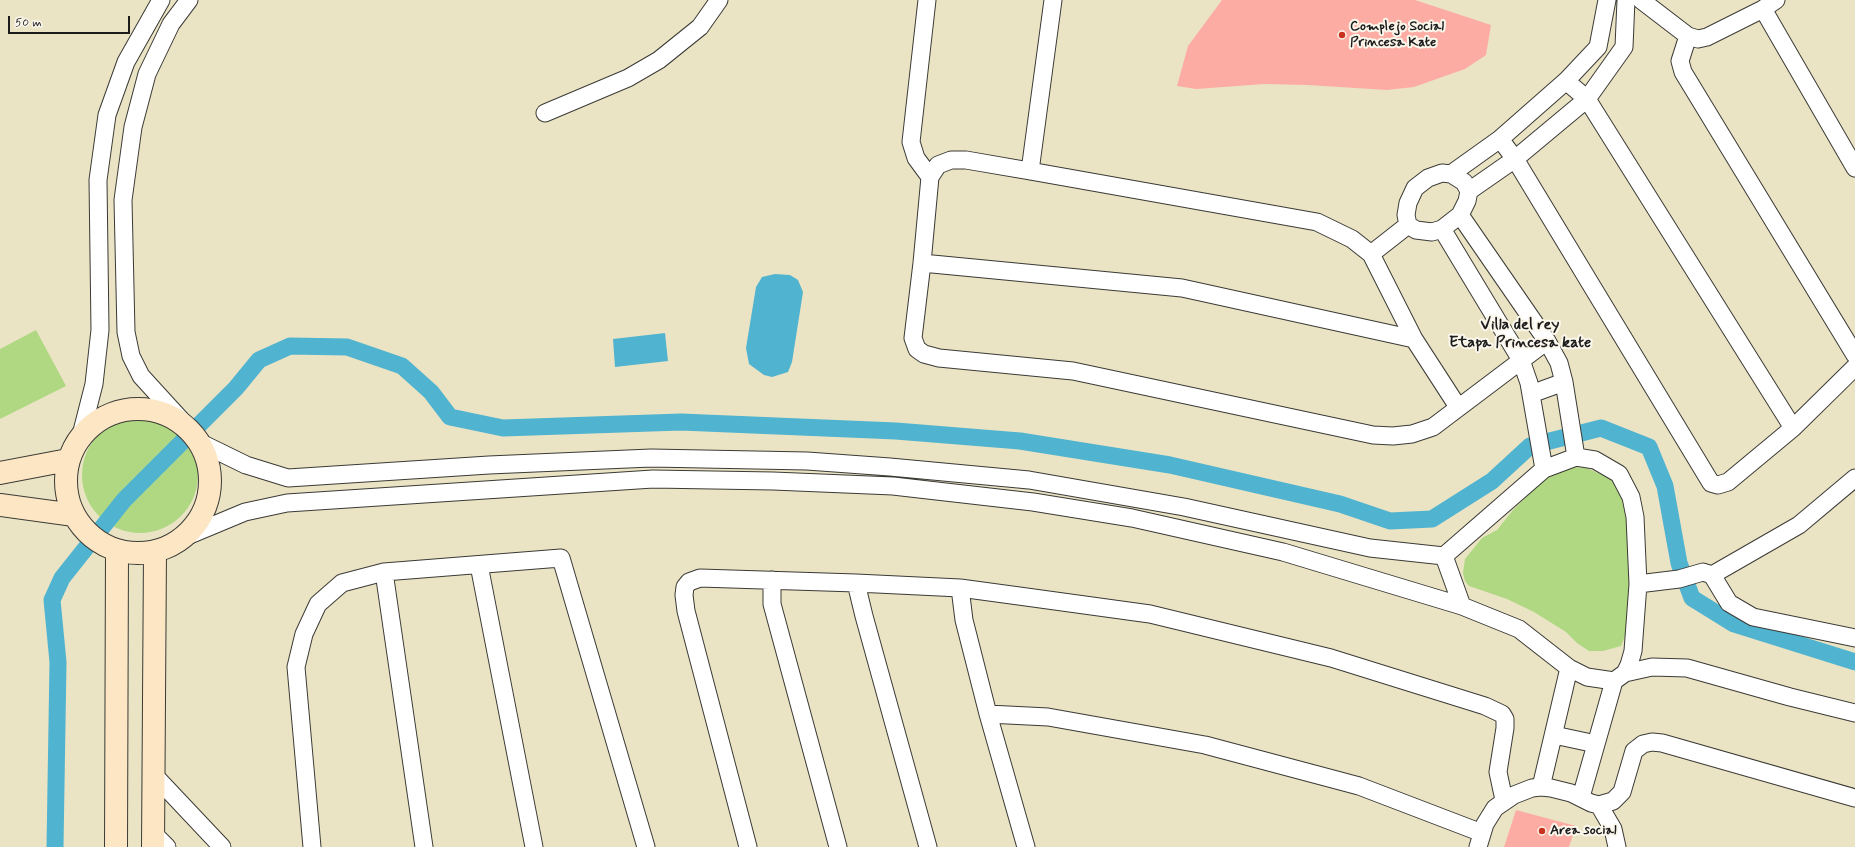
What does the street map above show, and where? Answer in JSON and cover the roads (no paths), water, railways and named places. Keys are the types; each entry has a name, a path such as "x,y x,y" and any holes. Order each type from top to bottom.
{"street":[{"path":"161,0 126,62 107,115 98,180 100,330 94,384 81,435 68,460 65,488 74,515 91,537 117,550 155,552 171,546 185,537 245,512 287,503 653,479 774,481 893,486 1034,502 1132,518 1283,552 1462,606 1519,629 1569,668 1587,677 1620,677 1652,667 1687,668 1790,697 1855,713"},
{"path":"185,537 206,510 212,476 201,443 141,376 131,356 126,332 124,200 133,127 147,74 171,24 189,0"},
{"path":"545,113 628,78 659,60 700,27 719,0"},
{"path":"927,0 911,142 916,158 930,177"},
{"path":"1030,171 1053,0"},
{"path":"1451,174 1500,139 1566,81 1598,47 1608,0 1621,0"},
{"path":"1469,191 1515,159 1587,99 1624,47 1626,0"},
{"path":"1641,0 1688,36 1698,38 1707,37 1769,4 1855,168"},
{"path":"1688,36 1680,61 1683,72 1855,355"},
{"path":"1566,81 1587,99 1794,428"},
{"path":"1500,139 1515,159 1711,482 1718,485 1728,482 1794,428 1855,367"},
{"path":"1458,407 1414,339 1370,254 1352,239 1317,222 966,160 951,160 938,165 930,177 913,338 916,349 924,354 939,358 1073,371 1373,435 1393,436 1412,434 1433,426 1547,341"},
{"path":"1442,173 1451,174 1464,182 1469,191 1467,201 1460,215 1442,229 1432,232 1416,230 1408,225 1406,215 1408,203 1415,188 1428,178 1442,173"},
{"path":"1460,215 1547,341 1559,363 1564,382 1576,457"},
{"path":"1370,254 1408,225"},
{"path":"1442,229 1521,360 1528,377 1544,469"},
{"path":"922,263 1182,288 1414,339"},
{"path":"1531,394 1564,382"},
{"path":"81,435 103,417 130,408 157,410 183,422"},
{"path":"201,443 246,465 288,478 489,465 651,458 807,461 890,467 1029,480 1184,507 1370,548 1444,556 1544,469 1576,457 1595,460 1619,474 1631,497 1635,517 1638,584 1633,651 1629,665 1620,677 1596,744 1581,798"},
{"path":"0,473 68,460"},
{"path":"1712,575 1799,525 1855,478"},
{"path":"0,505 74,515"},
{"path":"116,847 117,550"},
{"path":"155,552 155,776 158,842"},
{"path":"1444,556 1462,606"},
{"path":"312,847 296,667 304,634 318,604 342,583 384,572 561,558 646,847"},
{"path":"479,565 534,847"},
{"path":"384,572 424,847"},
{"path":"1638,584 1679,578 1703,572 1712,575 1729,603 1753,617 1855,638"},
{"path":"748,847 686,611 684,591 689,582 700,578 856,582 960,588 1150,614 1331,658 1497,710 1502,714 1506,724 1498,766 1504,800"},
{"path":"772,580 772,604 838,847"},
{"path":"856,582 928,847"},
{"path":"960,588 964,620 988,714 1026,847"},
{"path":"1541,787 1569,668"},
{"path":"988,714 1048,717 1205,745 1359,786 1480,840 1489,816 1504,800 1523,791 1541,787 1560,790 1599,805 1613,800 1622,792 1634,751 1643,744 1652,742 1662,743 1855,798"},
{"path":"1554,735 1596,744"},
{"path":"155,776 214,844"},
{"path":"1599,805 1613,830 1617,847"}],"water":[{"path":"775,274 790,275 798,280 803,292 792,362 788,372 772,377 764,375 749,364 746,348 756,287 762,277"},
{"path":"665,333 668,361 615,367 613,339"}],"waterway":[{"path":"55,847 58,662 52,600 62,578 124,500 236,388 259,360 290,346 347,347 402,366 431,392 450,417 503,428 681,422 896,431 1020,441 1170,465 1340,504 1390,521 1432,519 1492,481 1530,446 1601,428 1649,447 1665,486 1679,563 1692,598 1734,624 1855,662"}],"place":[{"name":"Complejo Social Princesa Kate","path":"1342,35"},
{"name":"Area social","path":"1542,831"}],"district":[{"name":"Villa del rey Etapa Princesa kate","path":"1520,335"}]}
